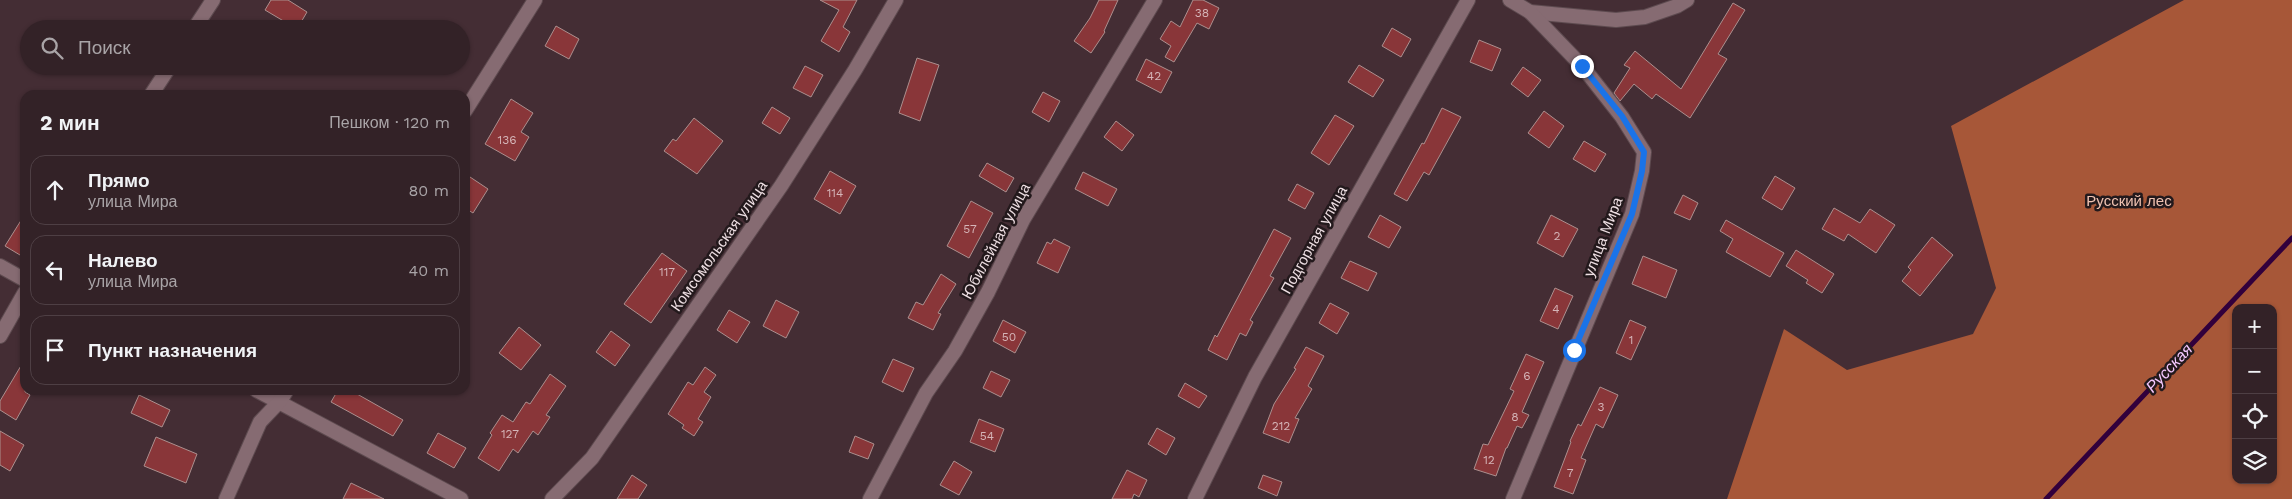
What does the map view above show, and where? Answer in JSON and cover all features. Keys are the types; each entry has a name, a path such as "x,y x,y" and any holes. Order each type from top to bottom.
{"street":[{"path":"200,20 213,0"},
{"path":"470,102 535,0"},
{"name":"Комсомольская улица","path":"552,499 592,458 781,186 855,70 896,0"},
{"name":"Юбилейная улица","path":"870,499 926,393 955,351 988,292 1023,220 1155,0"},
{"name":"Подгорная улица","path":"1195,499 1255,377 1468,0"},
{"path":"1510,0 1530,12 1616,20 1645,17 1676,6 1686,0"},
{"name":"улица Мира","path":"1513,499 1632,214 1642,171 1644,152 1622,116 1582,66 1530,12"},
{"path":"154,90 164,75"},
{"path":"0,266 20,277"},
{"path":"0,336 20,301"},
{"path":"226,499 260,422 283,396 461,499"}],"green space":[{"name":"Русский лес","path":"2184,0 2292,0 2292,499 1727,499 1784,329 1847,370 1973,334 1996,288 1951,126"}],"building":[{"path":"271,0 288,0 307,12 302,20 282,20 265,10"},
{"path":"820,0 857,0 843,27 850,32 839,52 821,41 839,10"},
{"path":"1099,0 1118,0 1105,32 1091,53 1074,41 1090,18"},
{"path":"1193,0 1203,0 1219,8 1209,29 1197,23 1174,62 1165,57 1171,46 1160,39 1171,21 1180,27"},
{"path":"1733,3 1745,10 1718,54 1727,59 1690,118 1656,94 1652,99 1634,84 1620,101 1614,93 1630,68 1624,65 1635,51 1681,89"},
{"path":"556,26 579,39 569,59 545,46"},
{"path":"1392,28 1411,39 1401,57 1382,46"},
{"path":"1479,40 1501,49 1492,71 1470,62"},
{"path":"917,58 939,65 920,121 899,113"},
{"path":"1146,59 1172,72 1161,93 1136,80"},
{"path":"1359,65 1384,80 1373,97 1348,82"},
{"path":"805,66 823,75 811,97 793,88"},
{"path":"1523,67 1541,80 1528,97 1511,84"},
{"path":"1043,92 1060,101 1049,122 1032,112"},
{"path":"511,99 533,113 521,132 529,137 515,161 485,144"},
{"path":"772,107 790,118 780,134 762,123"},
{"path":"1442,108 1461,117 1429,175 1424,172 1407,201 1394,194 1422,143 1424,144"},
{"path":"1544,111 1564,126 1549,148 1528,133"},
{"path":"1335,115 1354,126 1329,165 1311,153"},
{"path":"694,118 723,141 697,174 664,151 673,139 676,141"},
{"path":"1116,121 1134,135 1122,151 1104,137"},
{"path":"1584,141 1606,154 1595,172 1573,159"},
{"path":"987,163 1014,178 1006,192 979,176"},
{"path":"830,171 856,186 840,214 814,199"},
{"path":"1083,172 1117,189 1108,206 1075,189"},
{"path":"1775,176 1795,188 1782,210 1762,198"},
{"path":"470,177 488,189 473,213 470,211"},
{"path":"1297,184 1314,193 1305,209 1288,200"},
{"path":"1683,195 1698,203 1690,220 1674,213"},
{"path":"971,201 993,213 969,258 947,246"},
{"path":"1834,208 1860,223 1870,209 1895,225 1876,253 1848,234 1844,241 1822,229"},
{"path":"1380,215 1401,227 1389,248 1368,237"},
{"path":"1551,215 1578,229 1563,257 1537,243"},
{"path":"1726,220 1784,253 1770,277 1726,252 1733,239 1720,231"},
{"path":"20,222 20,255 5,246"},
{"path":"1274,229 1291,238 1270,276 1274,278 1250,320 1253,322 1246,336 1240,333 1227,360 1208,350 1215,335 1217,337"},
{"path":"1932,237 1953,255 1920,296 1902,281 1911,270 1908,267"},
{"path":"1054,239 1070,247 1058,273 1037,263 1047,242 1051,244"},
{"path":"1796,250 1834,274 1822,293 1806,283 1808,280 1786,266"},
{"path":"662,253 687,271 651,323 624,304"},
{"path":"1643,256 1677,270 1666,298 1632,284"},
{"path":"1350,261 1377,273 1368,291 1341,278"},
{"path":"941,274 956,284 938,313 941,314 933,330 908,318 916,302 923,305"},
{"path":"1555,288 1573,296 1558,329 1540,321"},
{"path":"776,300 799,312 786,338 763,326"},
{"path":"1330,303 1349,313 1337,334 1319,323"},
{"path":"729,310 750,322 737,343 717,330"},
{"path":"1003,320 1026,332 1015,353 993,341"},
{"path":"1630,320 1646,327 1631,360 1616,353"},
{"path":"519,327 541,345 521,370 499,353"},
{"path":"611,331 630,345 615,366 596,352"},
{"path":"1306,347 1324,356 1308,386 1312,389 1295,418 1299,419 1289,443 1263,433 1274,404 1296,369 1294,368"},
{"path":"1526,354 1544,362 1522,412 1529,415 1522,428 1517,426 1506,448 1496,476 1474,469 1483,444 1488,445 1514,391 1510,389"},
{"path":"893,359 914,368 903,392 882,382"},
{"path":"20,367 20,395 30,395 16,420 0,410 0,401"},
{"path":"705,367 716,375 704,392 711,397 698,419 703,422 694,436 682,428 684,425 668,414 688,382 693,385"},
{"path":"991,371 1010,380 1001,397 983,388"},
{"path":"550,374 566,386 546,415 550,417 538,435 533,431 518,453 513,449 499,471 478,458 492,435 490,433 502,415 513,422 526,402 530,404"},
{"path":"1185,383 1207,396 1199,408 1178,396"},
{"path":"1600,387 1618,395 1603,428 1596,424 1581,458 1586,460 1573,494 1554,487 1570,441 1578,424 1581,426"},
{"path":"139,395 170,410 162,427 131,413"},
{"path":"335,395 359,395 403,420 393,436 331,402"},
{"path":"979,419 1004,429 995,452 970,442"},
{"path":"1157,428 1175,438 1166,455 1148,444"},
{"path":"0,431 24,445 10,471 0,465"},
{"path":"438,433 466,448 454,468 427,453"},
{"path":"855,436 874,444 868,459 849,452"},
{"path":"156,437 197,454 186,483 144,466"},
{"path":"954,461 972,472 959,495 940,485"},
{"path":"1127,470 1147,480 1139,497 1134,494 1132,499 1112,499"},
{"path":"632,475 647,485 638,499 617,499"},
{"path":"1263,475 1282,482 1277,496 1258,488"},
{"path":"351,483 384,499 343,499"}],"waterway":[{"name":"Русская","path":"2046,499 2292,238"}],"route":[{"path":"1574,350 1632,214 1642,171 1644,152 1622,116 1582,66"}]}
